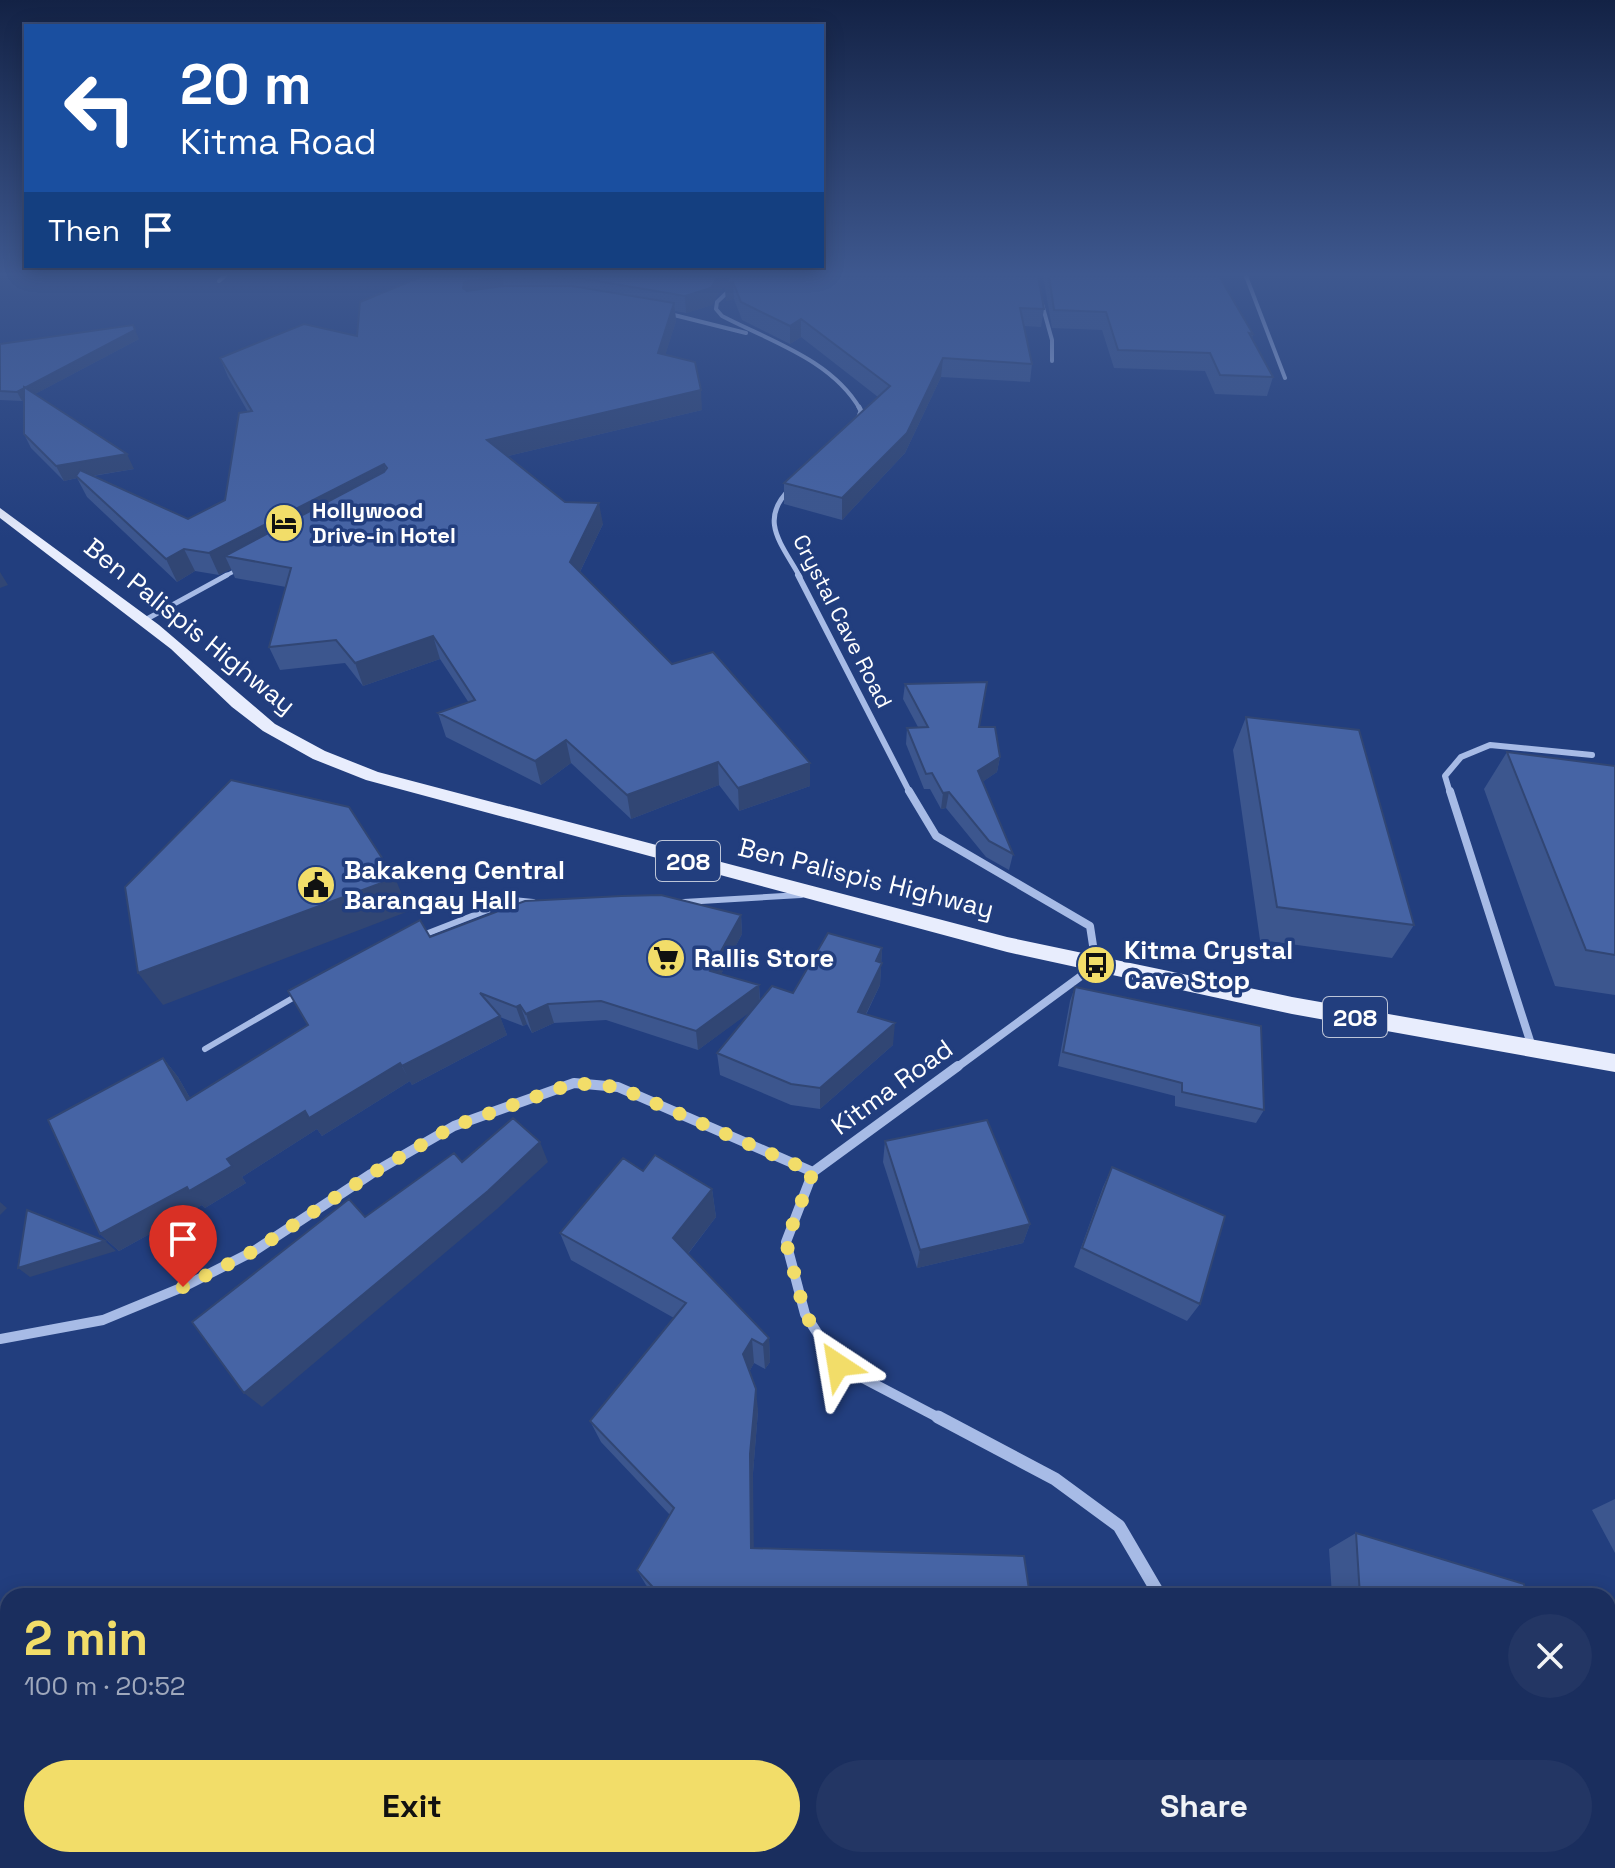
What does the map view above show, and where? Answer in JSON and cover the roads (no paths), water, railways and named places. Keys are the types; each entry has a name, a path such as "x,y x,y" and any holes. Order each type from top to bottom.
{"main road":[{"name":"Ben Palispis Highway","path":"0,512 144,620 200,665 238,705 285,739 319,757 372,776 812,894 1096,965 1432,1032 1615,1063"}],"street":[{"path":"808,363 831,376 848,391 861,411 860,418 850,429"},
{"path":"1279,363 1285,378"},
{"name":"Crystal Cave Road","path":"797,481 776,502 773,526 920,811 936,836 1090,926 1096,965"},
{"path":"1533,1050 1445,776 1461,757 1490,745 1592,755"},
{"name":"Kitma Road","path":"813,1172 1096,965"},
{"path":"0,1339 103,1320 183,1287 254,1251 371,1174 454,1126 574,1083 618,1087 813,1172 786,1242 805,1314 838,1365 1055,1479 1119,1526 1155,1588"}],"lane":[{"path":"144,620 246,566"},
{"path":"681,902 812,894"},
{"path":"416,937 513,900 541,903"},
{"path":"205,1049 309,989"}],"place":[{"name":"Hollywood Drive-in Hotel","path":"284,523"},
{"name":"Bakakeng Central Barangay Hall","path":"316,885"},
{"name":"Rallis Store","path":"666,958"},
{"name":"Kitma Crystal Cave Stop","path":"1096,965"}]}
